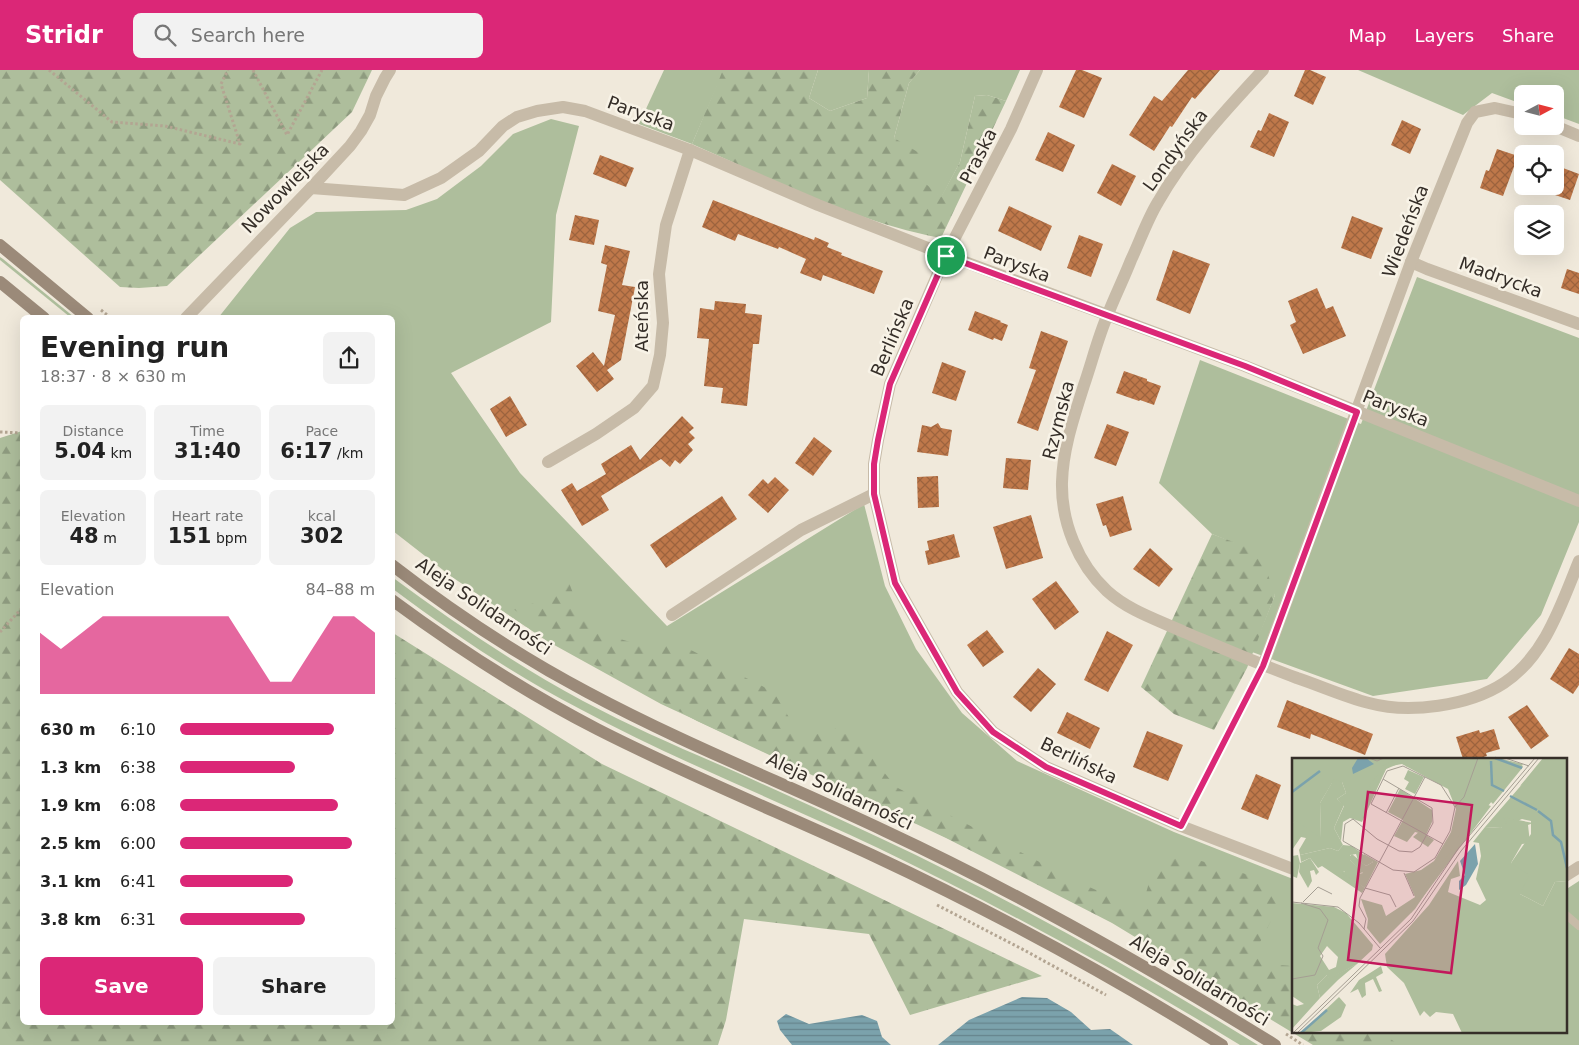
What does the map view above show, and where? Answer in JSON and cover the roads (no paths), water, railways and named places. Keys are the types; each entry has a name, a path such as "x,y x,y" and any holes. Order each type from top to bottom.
{"main road":[{"path":"0,245 84,315"},
{"path":"0,282 40,315"},
{"name":"Aleja Solidarności","path":"395,567 454,611 503,643 587,692 675,735 886,831 985,880 1152,970 1275,1045"},
{"path":"395,602 482,662 575,717 665,761 875,856 974,905 1139,995 1222,1045"}],"street":[{"name":"Nowowiejska","path":"189,315 350,146 370,115 376,96 390,70"},
{"name":"Praska","path":"946,256 1011,129 1037,70"},
{"name":"Londyńska","path":"1107,316 1157,204 1182,164 1222,114 1263,70"},
{"name":"Paryska","path":"311,188 404,195 440,178 479,150 503,126 517,117 537,111 563,107 585,111 690,150 818,205 946,256 1245,366 1579,501"},
{"name":"Wiedeńska","path":"1357,412 1411,262 1467,123 1475,112 1495,108 1514,111"},
{"path":"1564,130 1579,136"},
{"name":"Ateńska","path":"548,462 596,434 634,408 653,386 660,355 663,323 659,274 666,225 690,150"},
{"name":"Berlińska","path":"946,256 890,384 874,464 874,494 895,583 957,692 993,732 1046,767 1181,826 1292,869"},
{"name":"Madrycka","path":"1411,262 1579,324"},
{"name":"Rzymska","path":"1107,316 1071,426 1064,455 1062,484 1064,510 1072,541 1085,564 1107,591 1129,608 1263,666 1371,704 1406,708 1428,707 1476,698 1504,683 1528,663 1551,627 1579,562"},
{"path":"1263,666 1357,412"},
{"path":"672,615 801,530 874,494"},
{"path":"1566,875 1579,867"}],"lane":[{"path":"1181,826 1263,666"},
{"path":"1566,915 1579,926"}],"water":[{"path":"1022,997 1047,998 1071,1012 1091,1030 1110,1029 1133,1045 938,1045 969,1020"},
{"path":"786,1014 809,1024 862,1015 877,1021 882,1037 891,1045 792,1045 780,1030 777,1021"}]}
